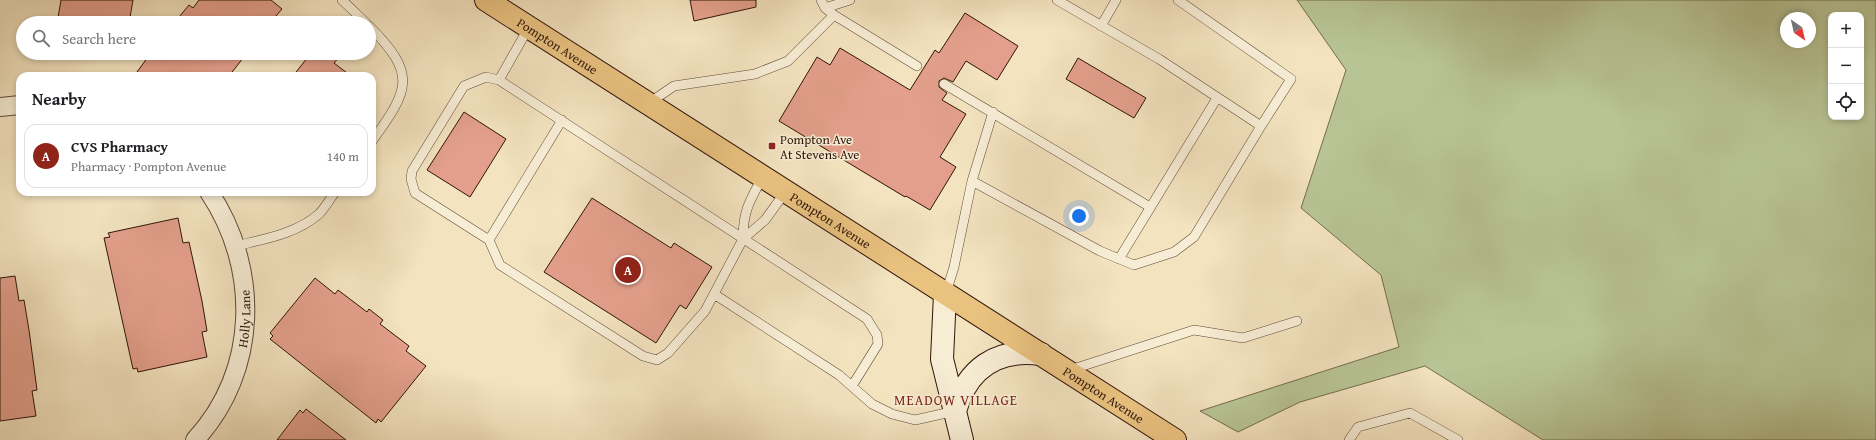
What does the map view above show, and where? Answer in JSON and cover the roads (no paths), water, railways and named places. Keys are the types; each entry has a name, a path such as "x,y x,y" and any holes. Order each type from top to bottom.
{"main road":[{"name":"Pompton Avenue","path":"486,0 1175,440"},
{"path":"946,294 942,359 962,440"},
{"path":"955,411 965,386 984,366 1005,355 1017,353 1040,354"}],"street":[{"path":"0,107 16,105"},
{"name":"Holly Lane","path":"195,440 216,413 227,393 242,351 246,307 245,285 236,246 228,225 211,196"}],"lane":[{"path":"342,0 359,16"},
{"path":"823,4 850,0"},
{"path":"1057,0 1159,59 1261,126"},
{"path":"1101,26 1116,0"},
{"path":"972,181 1100,251 1134,266 1174,252 1194,237 1291,79 1178,0"},
{"path":"823,4 834,15 917,66"},
{"path":"648,103 674,86 755,74 788,61 834,15"},
{"path":"499,80 529,27"},
{"path":"376,34 395,55 401,68 404,84 399,100 392,114 376,136"},
{"path":"786,191 765,220 743,239 705,311 668,353 657,360 643,356 500,265 489,240 415,192 411,179 412,171 464,86 486,77 499,80 562,120 743,239 867,319 877,334 878,344 852,386"},
{"path":"944,84 1150,207"},
{"path":"1118,259 1217,98"},
{"path":"946,294 954,267 972,181 993,112"},
{"path":"489,240 562,120"},
{"path":"743,239 743,221 746,210 763,176"},
{"path":"236,246 276,236 306,224 320,213 332,196"},
{"path":"714,294 838,375 872,404 892,414 916,420 955,411"},
{"path":"1066,371 1194,330 1243,338 1297,321"},
{"path":"1349,440 1358,427 1410,413 1445,437 1458,440"}],"place":[{"name":"Pompton Ave At Stevens Ave","path":"772,146"},
{"name":"CVS Pharmacy","path":"628,270"}],"district":[{"name":"MEADOW VILLAGE","path":"956,400"}]}
